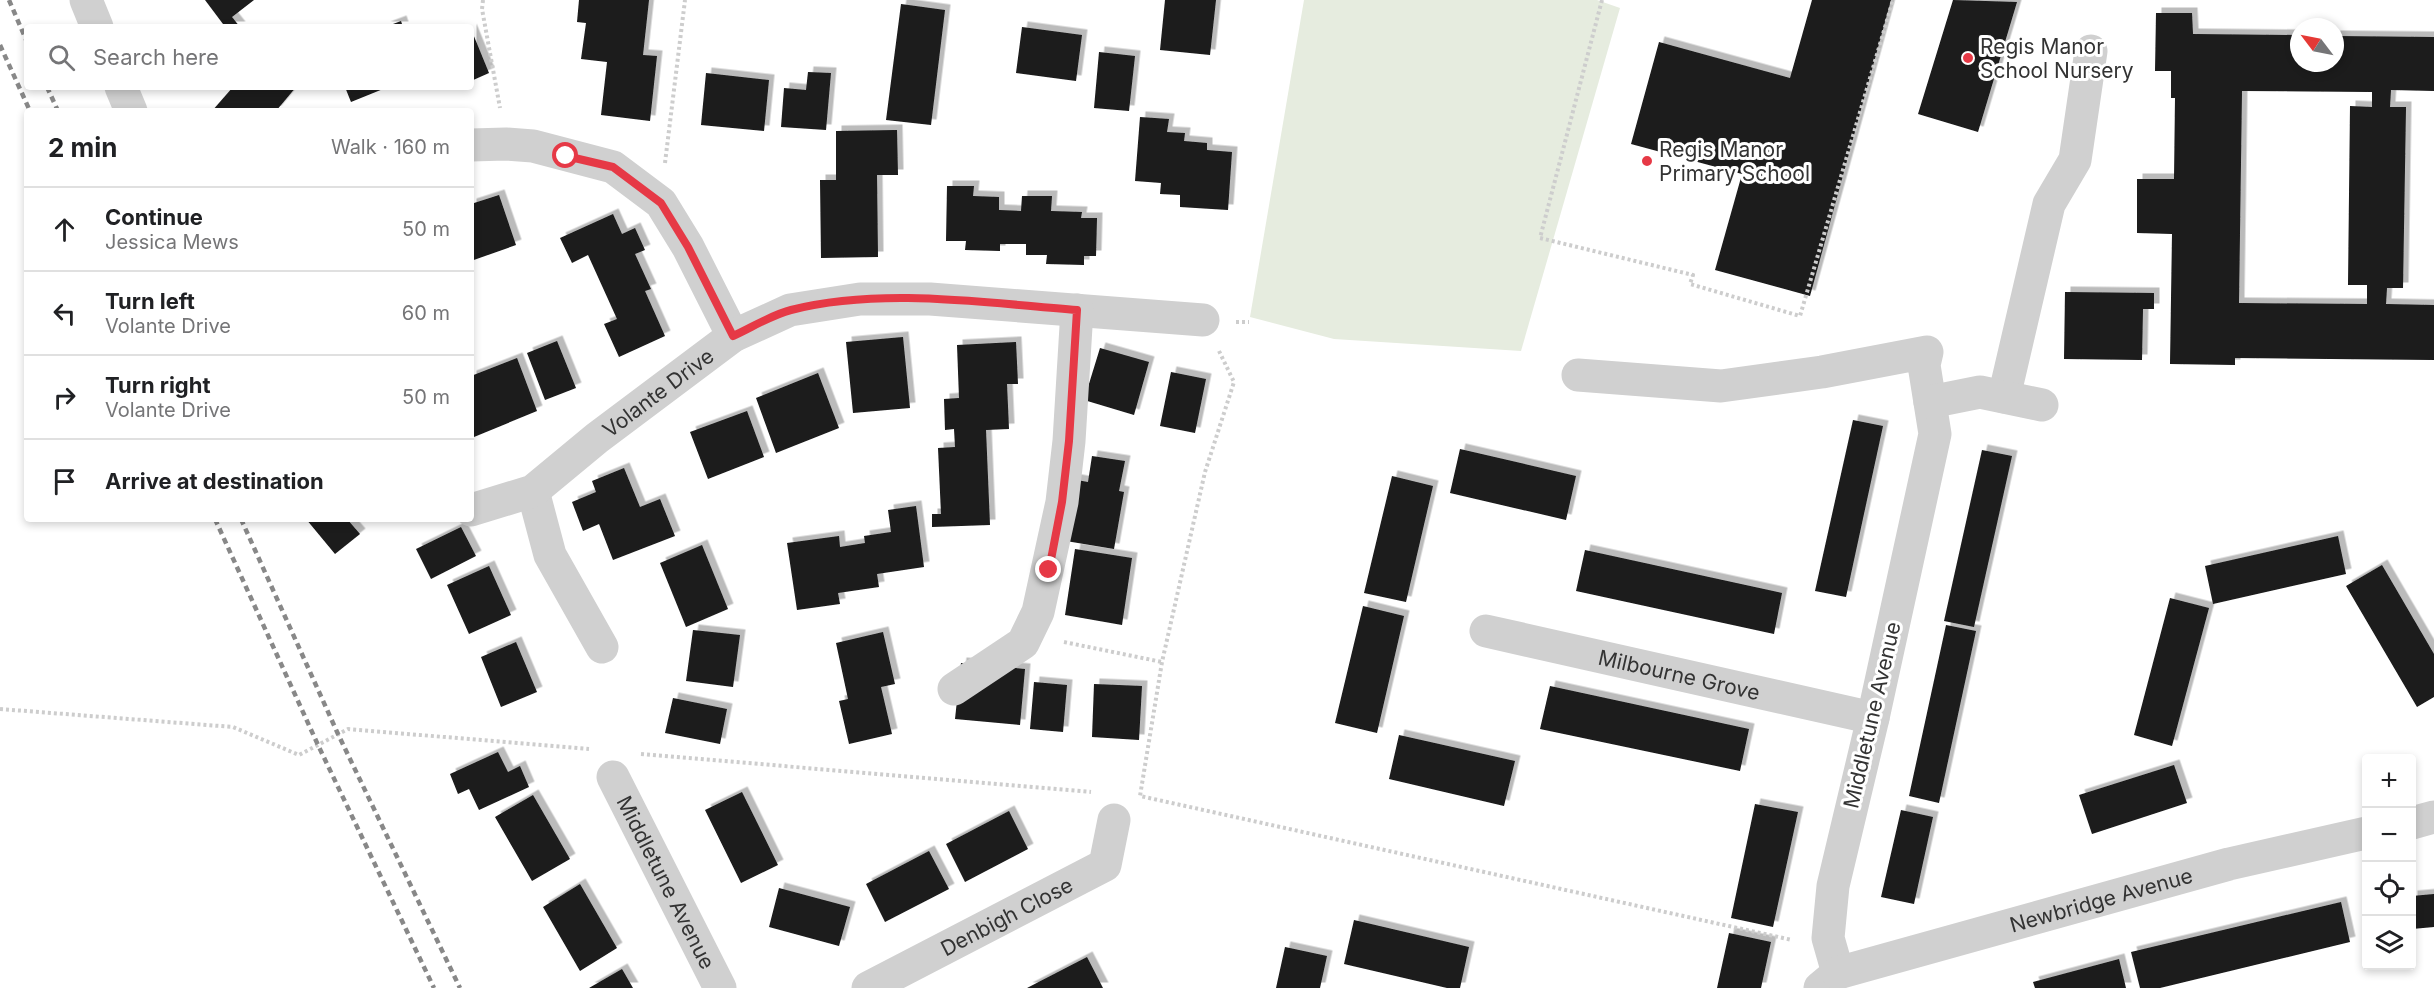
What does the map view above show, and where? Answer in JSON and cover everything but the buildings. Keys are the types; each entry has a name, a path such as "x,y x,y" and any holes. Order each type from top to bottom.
{"street":[{"path":"86,0 96,24"},
{"path":"2004,397 2049,204 2075,160 2091,51"},
{"path":"122,90 130,108"},
{"path":"474,145 533,146 613,167 661,203 688,247 733,336"},
{"name":"Volante Drive","path":"474,509 533,491 597,438 733,336 790,310 860,299 930,299 1203,320"},
{"path":"954,689 1027,637 1038,612 1062,502 1069,441 1077,310"},
{"path":"1578,375 1721,386 1822,372 1927,352 1924,365 1930,402 1980,392 2042,405"},
{"name":"Middletune Avenue","path":"1829,981 1828,938 1833,886 1873,718 1935,434 1930,402"},
{"path":"533,491 550,555 603,647"},
{"name":"Milbourne Grove","path":"1486,631 1873,718"},
{"name":"Middletune Avenue","path":"613,777 720,988"},
{"path":"2416,822 2434,818"},
{"name":"Denbigh Close","path":"868,988 1105,866 1114,820"},
{"name":"Newbridge Avenue","path":"1829,981 2229,864 2362,834"}],"path":[{"path":"483,0 482,9 506,144"},
{"path":"661,203 685,0"},
{"path":"1602,0 1540,238 1693,275 1690,284 1800,316 1893,0"},
{"path":"1203,320 1234,382 1204,472 1162,662 1140,796 1792,940 1828,938"},
{"path":"1027,637 1060,641 1162,662"}],"shaded area":[{"path":"1304,0 1597,0 1620,8 1521,351 1334,339 1250,317"}],"railway":[{"path":"9,0 24,35"},
{"path":"0,45 29,108"},
{"path":"48,90 57,108"},
{"path":"216,522 318,745 434,988"},
{"path":"242,522 338,734 460,988"}],"place":[{"name":"Regis Manor School Nursery","path":"1968,58"},
{"name":"Regis Manor Primary School","path":"1647,161"}],"route":[{"path":"566,156 613,167 661,203 688,247 733,336 790,310 860,299 930,299 1077,310 1069,441 1062,502 1049,570"}]}
